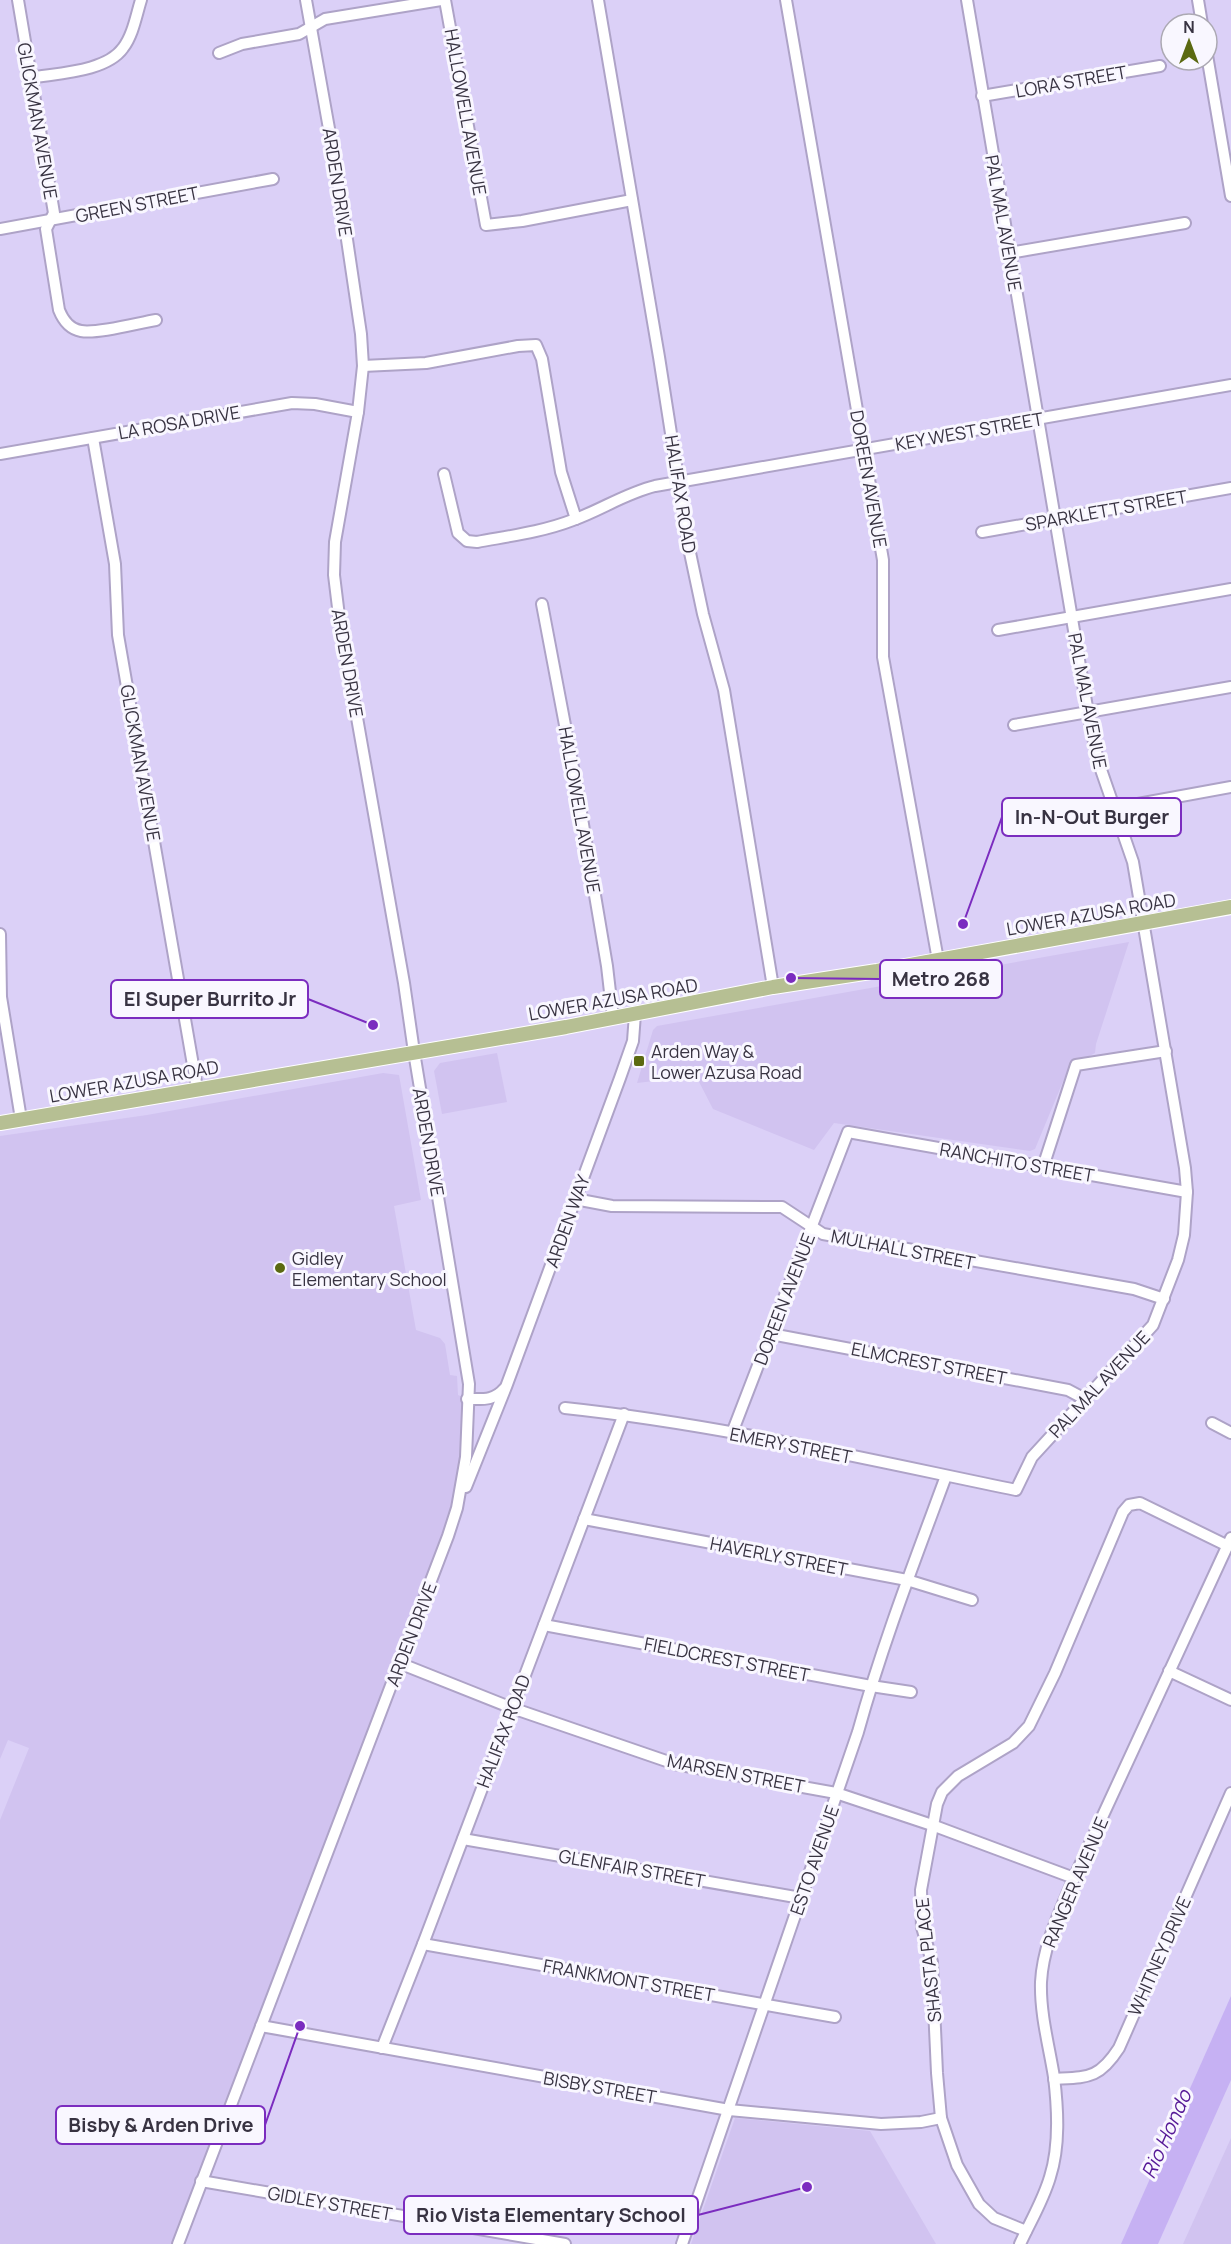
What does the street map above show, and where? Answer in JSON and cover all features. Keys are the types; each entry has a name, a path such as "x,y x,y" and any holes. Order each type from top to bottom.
{"main road":[{"name":"LOWER AZUSA ROAD","path":"0,1123 613,1018 773,987 1231,907"}],"street":[{"name":"GLICKMAN AVENUE","path":"18,0 54,213 46,229 59,310 69,326 81,332 156,320"},
{"path":"30,78 93,67 114,57 128,40 141,0"},
{"name":"ARDEN DRIVE","path":"178,2244 457,1508 466,1457 469,1384 404,983 340,623 334,574 335,542 358,412 363,366 361,334 338,179 306,0"},
{"path":"219,53 242,44 299,34 325,19 443,0"},
{"name":"HALLOWELL AVENUE","path":"443,0 486,225 522,221 632,200"},
{"name":"HALIFAX ROAD","path":"598,0 696,586 723,690 773,987"},
{"name":"DOREEN AVENUE","path":"786,0 883,560 883,657 938,960"},
{"name":"PAL MAL AVENUE","path":"967,0 1088,713 1098,761 1133,862 1166,1050 1187,1192 1184,1235 1178,1260 1153,1325 1032,1457 1016,1490"},
{"name":"LORA STREET","path":"982,96 1159,66"},
{"path":"1210,72 1231,196"},
{"name":"GREEN STREET","path":"0,229 273,179"},
{"path":"1010,253 1185,223"},
{"path":"363,366 426,363 518,346 536,345 542,359 561,472 576,519"},
{"name":"KEY WEST STREET","path":"444,474 458,533 467,542 477,542 558,526 634,491 678,481 1231,385"},
{"name":"LA ROSA DRIVE","path":"0,454 292,403 358,412"},
{"name":"GLICKMAN AVENUE","path":"93,438 115,564 120,642 197,1088"},
{"name":"SPARKLETT STREET","path":"982,532 1231,488"},
{"path":"998,630 1231,589"},
{"name":"HALLOWELL AVENUE","path":"542,604 576,783 607,966 613,1018"},
{"path":"1014,724 1231,687"},
{"path":"1034,823 1231,787"},
{"path":"0,934 1,997 21,1119"},
{"name":"ARDEN WAY","path":"457,1508 505,1389 633,1041 635,1014"},
{"path":"1043,1167 1076,1065 1166,1050"},
{"name":"DOREEN AVENUE","path":"732,1433 848,1132"},
{"name":"RANCHITO STREET","path":"848,1132 1187,1192"},
{"name":"MULHALL STREET","path":"575,1199 612,1206 782,1207 823,1234 1134,1290 1164,1299"},
{"name":"ELMCREST STREET","path":"771,1334 1068,1389 1085,1399"},
{"path":"467,1399 490,1399 498,1396 505,1389"},
{"name":"EMERY STREET","path":"565,1408 624,1414 732,1433 1016,1490"},
{"name":"HALIFAX ROAD","path":"382,2048 624,1414"},
{"path":"1212,1423 1231,1432"},
{"name":"ESTO AVENUE","path":"682,2244 858,1732 870,1686 946,1476"},
{"name":"SHASTA PLACE","path":"1026,2231 994,2218 979,2204 957,2165 941,2118 932,1962 922,1927 921,1890 932,1826 942,1792 958,1776 1013,1743 1029,1726 1055,1673 1123,1512 1129,1504 1140,1503 1229,1542"},
{"name":"HAVERLY STREET","path":"584,1519 907,1580 972,1600"},
{"name":"RANGER AVENUE","path":"1020,2244 1051,2176 1056,2148 1057,2117 1054,2079 1041,2005 1041,1980 1050,1935 1229,1542"},
{"name":"FIELDCREST STREET","path":"544,1625 911,1692"},
{"name":"MARSEN STREET","path":"399,1663 512,1708 675,1764 836,1793 1074,1878"},
{"path":"1169,1671 1231,1700"},
{"name":"WHITNEY DRIVE","path":"1054,2079 1098,2073 1109,2063 1119,2048 1231,1793"},
{"name":"GLENFAIR STREET","path":"463,1839 801,1898"},
{"name":"FRANKMONT STREET","path":"423,1944 836,2017"},
{"name":"BISBY STREET","path":"261,2026 729,2110 881,2124 921,2122 941,2118"},
{"name":"GIDLEY STREET","path":"201,2181 565,2244"}],"shaded area":[{"path":"1129,942 1095,1053 1069,1067 1035,1149 1030,1151 834,1123 814,1150 713,1109 696,1076 637,1083 653,1030 657,1026"},
{"path":"497,1053 507,1102 442,1114 434,1071 440,1063"},
{"path":"383,1073 399,1075 421,1200 394,1206 416,1330 440,1338 445,1344 450,1375 457,1376 458,1395 467,1399 457,1508 178,2244 0,2244 0,1820 29,1748 8,1740 0,1759 0,1136 147,1115"},
{"path":"1231,1996 1231,2080 1158,2244 1121,2244"},
{"path":"735,2118 870,2131 936,2244 691,2244"},
{"path":"1231,2138 1231,2244 1183,2244"}],"place":[{"name":"In-N-Out Burger","path":"963,924"},
{"name":"Metro 268","path":"791,978"},
{"name":"El Super Burrito Jr","path":"373,1025"},
{"name":"Arden Way & Lower Azusa Road","path":"639,1061"},
{"name":"Gidley Elementary School","path":"280,1268"},
{"name":"Bisby & Arden Drive","path":"300,2026"},
{"name":"Rio Vista Elementary School","path":"807,2187"}],"water label":[{"name":"Rio Hondo","path":"1166,2134"}]}
